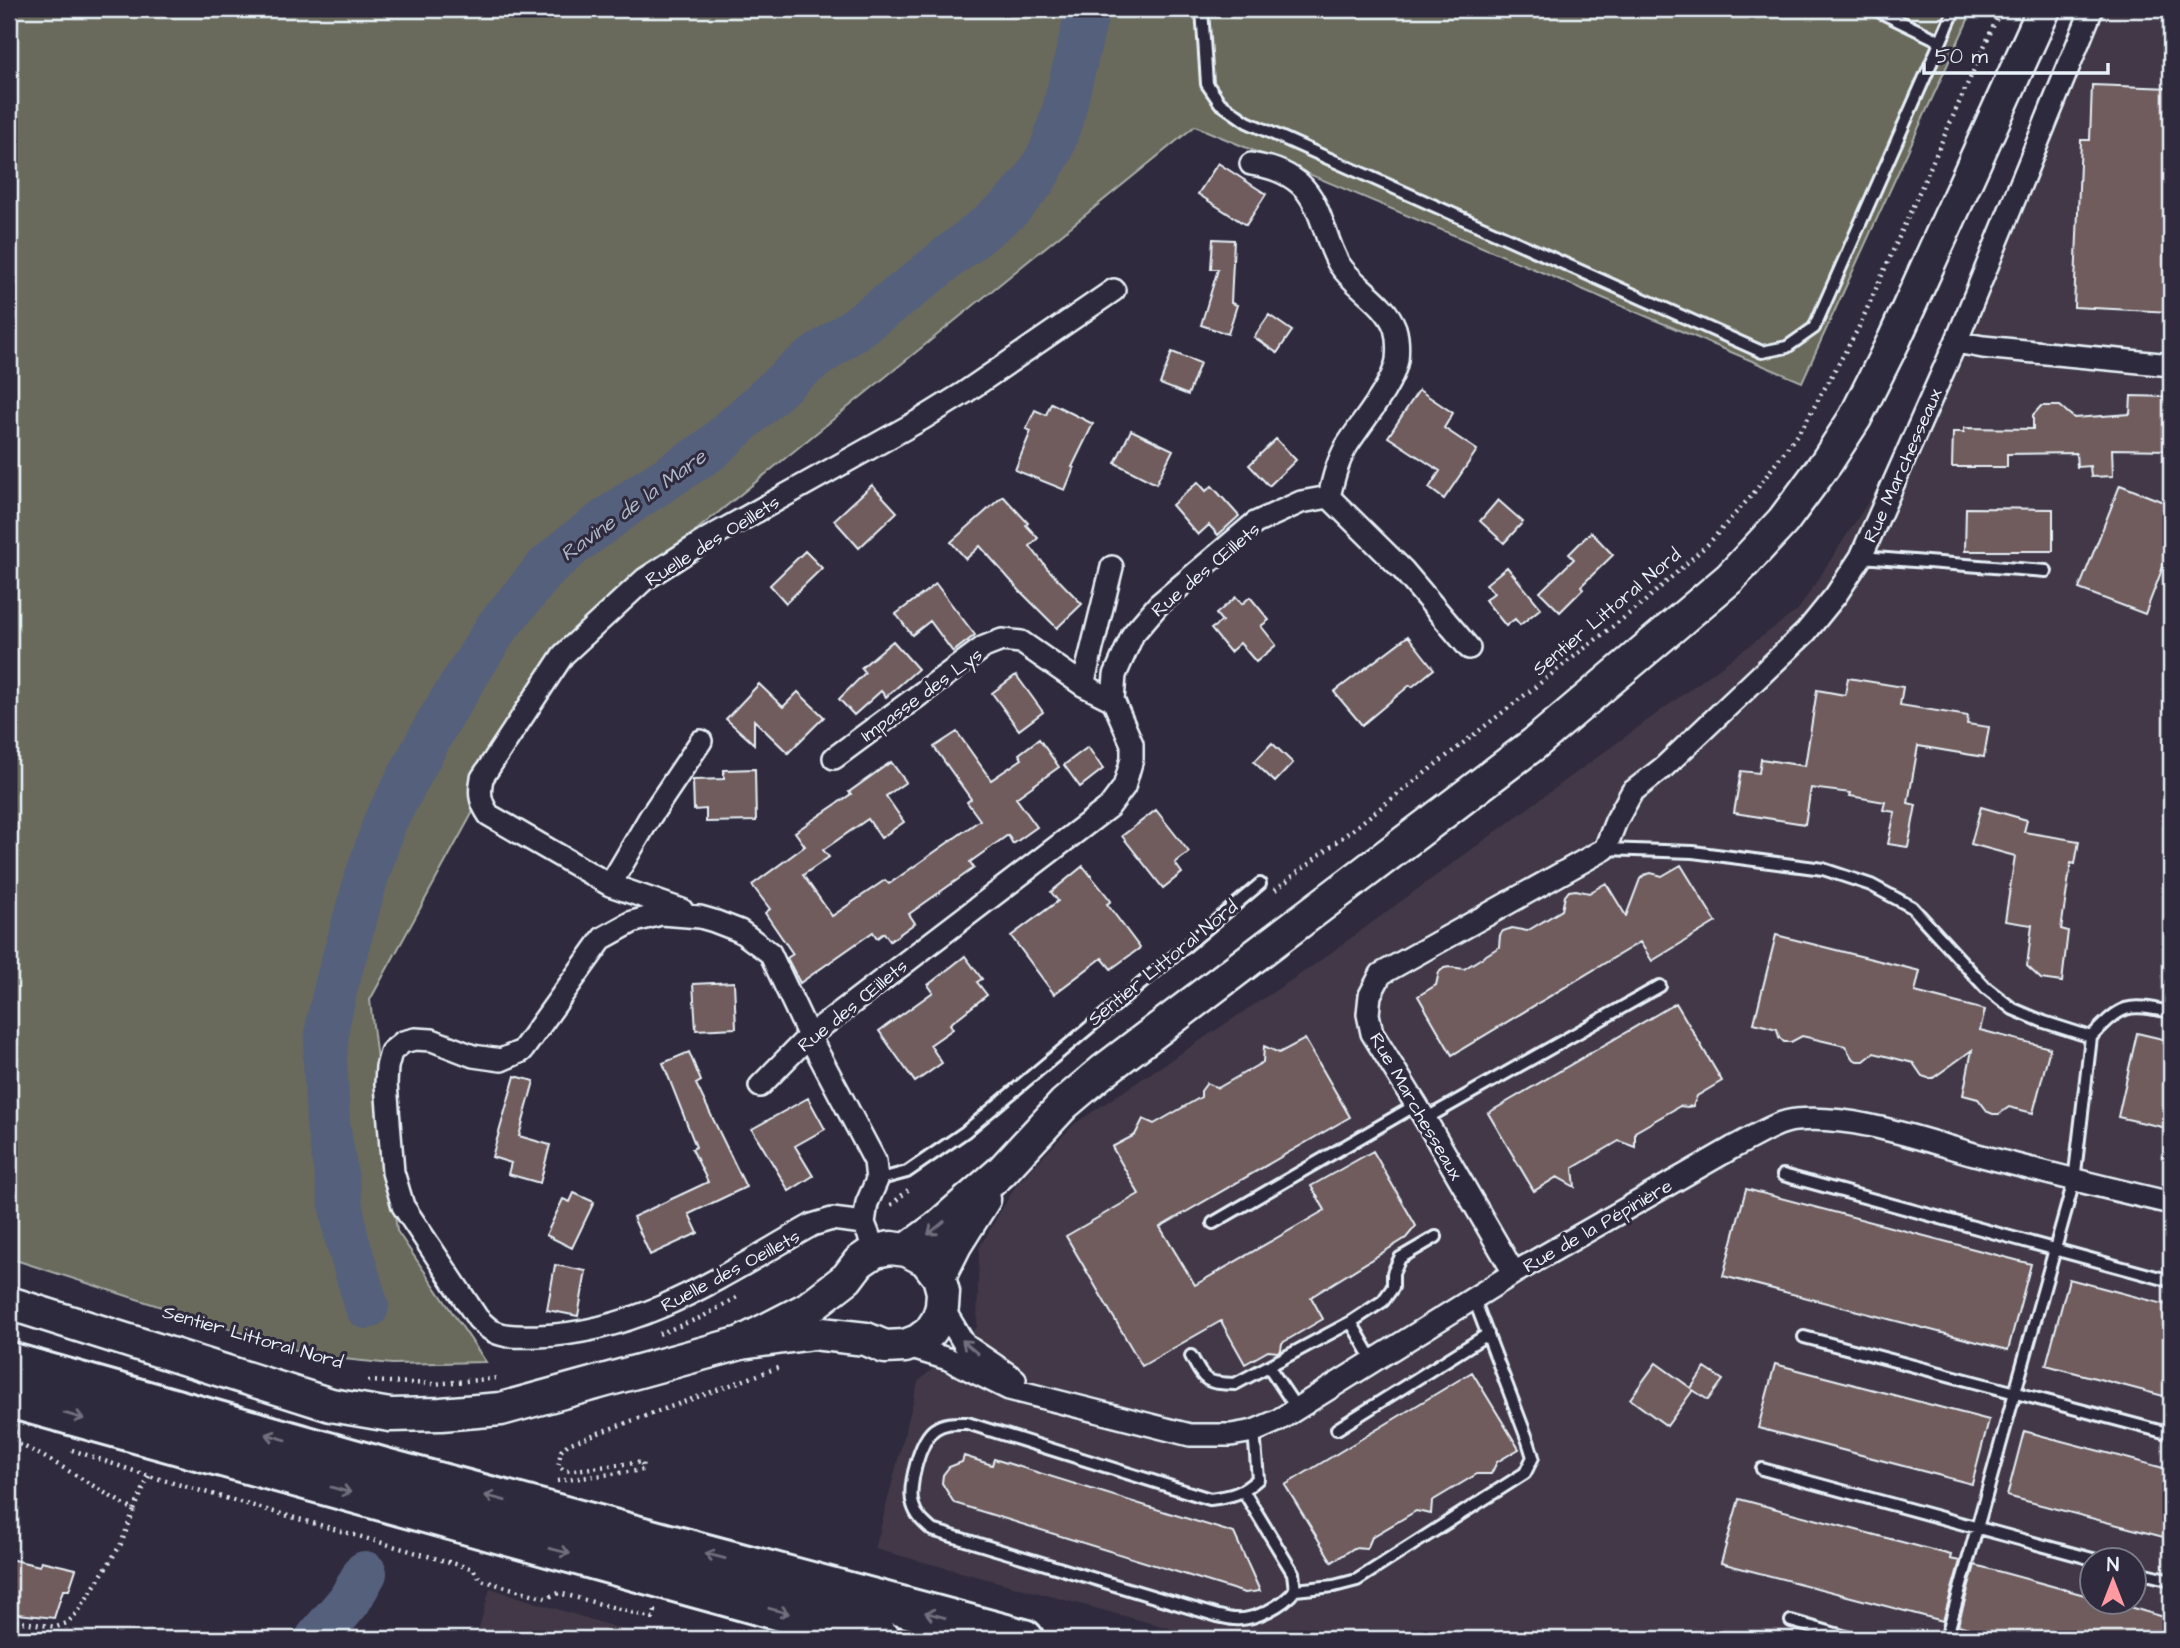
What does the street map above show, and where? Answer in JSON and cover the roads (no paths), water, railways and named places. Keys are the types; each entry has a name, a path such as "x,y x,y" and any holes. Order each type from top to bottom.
{"highway":[{"path":"9,1362 399,1472 1024,1639"},
{"path":"9,1398 881,1639"}],"street":[{"path":"907,1250 1002,1172 1064,1104 1104,1071 1545,736 1730,579 1783,521 1855,418 1894,340 2045,9"},
{"name":"Rue Marchesseaux","path":"1514,1273 1372,1033 1368,1014 1370,995 1381,974 1605,849 1632,792 1664,767 1806,632 1836,595 1861,557 1956,342 2092,9"},
{"path":"1251,164 1280,170 1301,185 1314,202 1341,267 1384,311 1395,327 1397,362 1390,378 1345,450 1335,472 1329,498 1404,570 1469,648"},
{"name":"Ruelle des Oeillets","path":"877,1180 875,1161 809,1036 770,953 740,930 610,885 489,815 481,804 479,791 482,778 563,655 645,579 707,539 943,406 1114,290"},
{"path":"1956,342 2171,365"},
{"name":"Rue des Œillets","path":"761,1086 809,1036 1109,807 1124,787 1132,759 1132,744 1113,700 1115,675 1133,634 1158,605 1255,523 1301,502 1329,498"},
{"path":"1083,685 1112,567"},
{"name":"Impasse des Lys","path":"834,758 984,647 1002,640 1021,642 1083,685 1113,700"},
{"path":"610,885 650,817 701,741"},
{"name":"Ruelle des Oeillets","path":"700,917 661,914 632,922 603,938 522,1051 501,1060 473,1056 432,1040 415,1039 403,1042 391,1052 386,1084 393,1172 403,1206 478,1319 495,1332 521,1336 579,1333 649,1313 682,1299 812,1225 832,1219 869,1237"},
{"name":"Rue de la Pépinière","path":"1048,1397 1190,1435 1231,1435 1254,1431 1297,1409 1514,1273 1732,1148 1792,1120 1827,1119 1872,1126 2074,1181 2171,1203"},
{"path":"905,1346 929,1332 937,1320 940,1292 955,1244 1002,1172"},
{"path":"741,1343 807,1309 847,1278 859,1262 869,1237 867,1203 877,1180"},
{"path":"869,1237 891,1248 907,1250 926,1260 965,1345 1014,1379 1048,1397"},
{"path":"847,1278 845,1312 853,1327 866,1339"},
{"path":"9,1303 331,1405 390,1415 501,1409 741,1343 813,1333 866,1339 885,1347 905,1346 948,1359 1009,1389 1048,1397"}],"lane":[{"path":"1202,9 1207,84 1220,103 1247,122 1762,352 1787,347 1814,328 1955,9"},
{"path":"1874,9 1940,41"},
{"path":"1861,557 2046,571"},
{"path":"1605,849 1693,852 1823,869 1871,885 1912,907 1986,988 2013,1009 2044,1023 2091,1038"},
{"path":"877,1180 907,1172 965,1132 1260,884"},
{"path":"1213,1223 1660,986"},
{"path":"1946,1639 2074,1181 2091,1038 2113,1015 2131,1006 2171,1012"},
{"path":"1783,1175 2171,1282"},
{"path":"1191,1356 1202,1377 1216,1383 1235,1384 1351,1322 1389,1295 1393,1287 1395,1265 1400,1258 1436,1237"},
{"path":"1295,1591 1357,1580 1525,1473 1532,1457 1528,1441 1474,1299"},
{"path":"1351,1322 1373,1360"},
{"path":"1337,1429 1488,1334"},
{"path":"1804,1337 2171,1434"},
{"path":"1269,1367 1297,1409"},
{"path":"1244,1492 1293,1573 1295,1591 1288,1600 1250,1618 1236,1620 932,1530 920,1519 912,1503 911,1485 925,1441 934,1429 949,1423 967,1423 1210,1499 1231,1496 1244,1492 1258,1479 1254,1431"},
{"path":"1762,1469 2078,1555"},
{"path":"2148,1574 2171,1580"},
{"path":"1791,1621 1853,1639"}],"waterway":[{"name":"Ravine de la Mare","path":"367,1307 346,1236 328,1124 325,1059 328,1022 366,879 385,822 438,722 497,627 546,568 572,545 639,496 710,450 794,373 905,292 1010,208 1033,182 1051,151 1064,110 1088,9"},
{"name":"Ravine de la Mare","path":"317,1639 349,1601 365,1573"}]}
